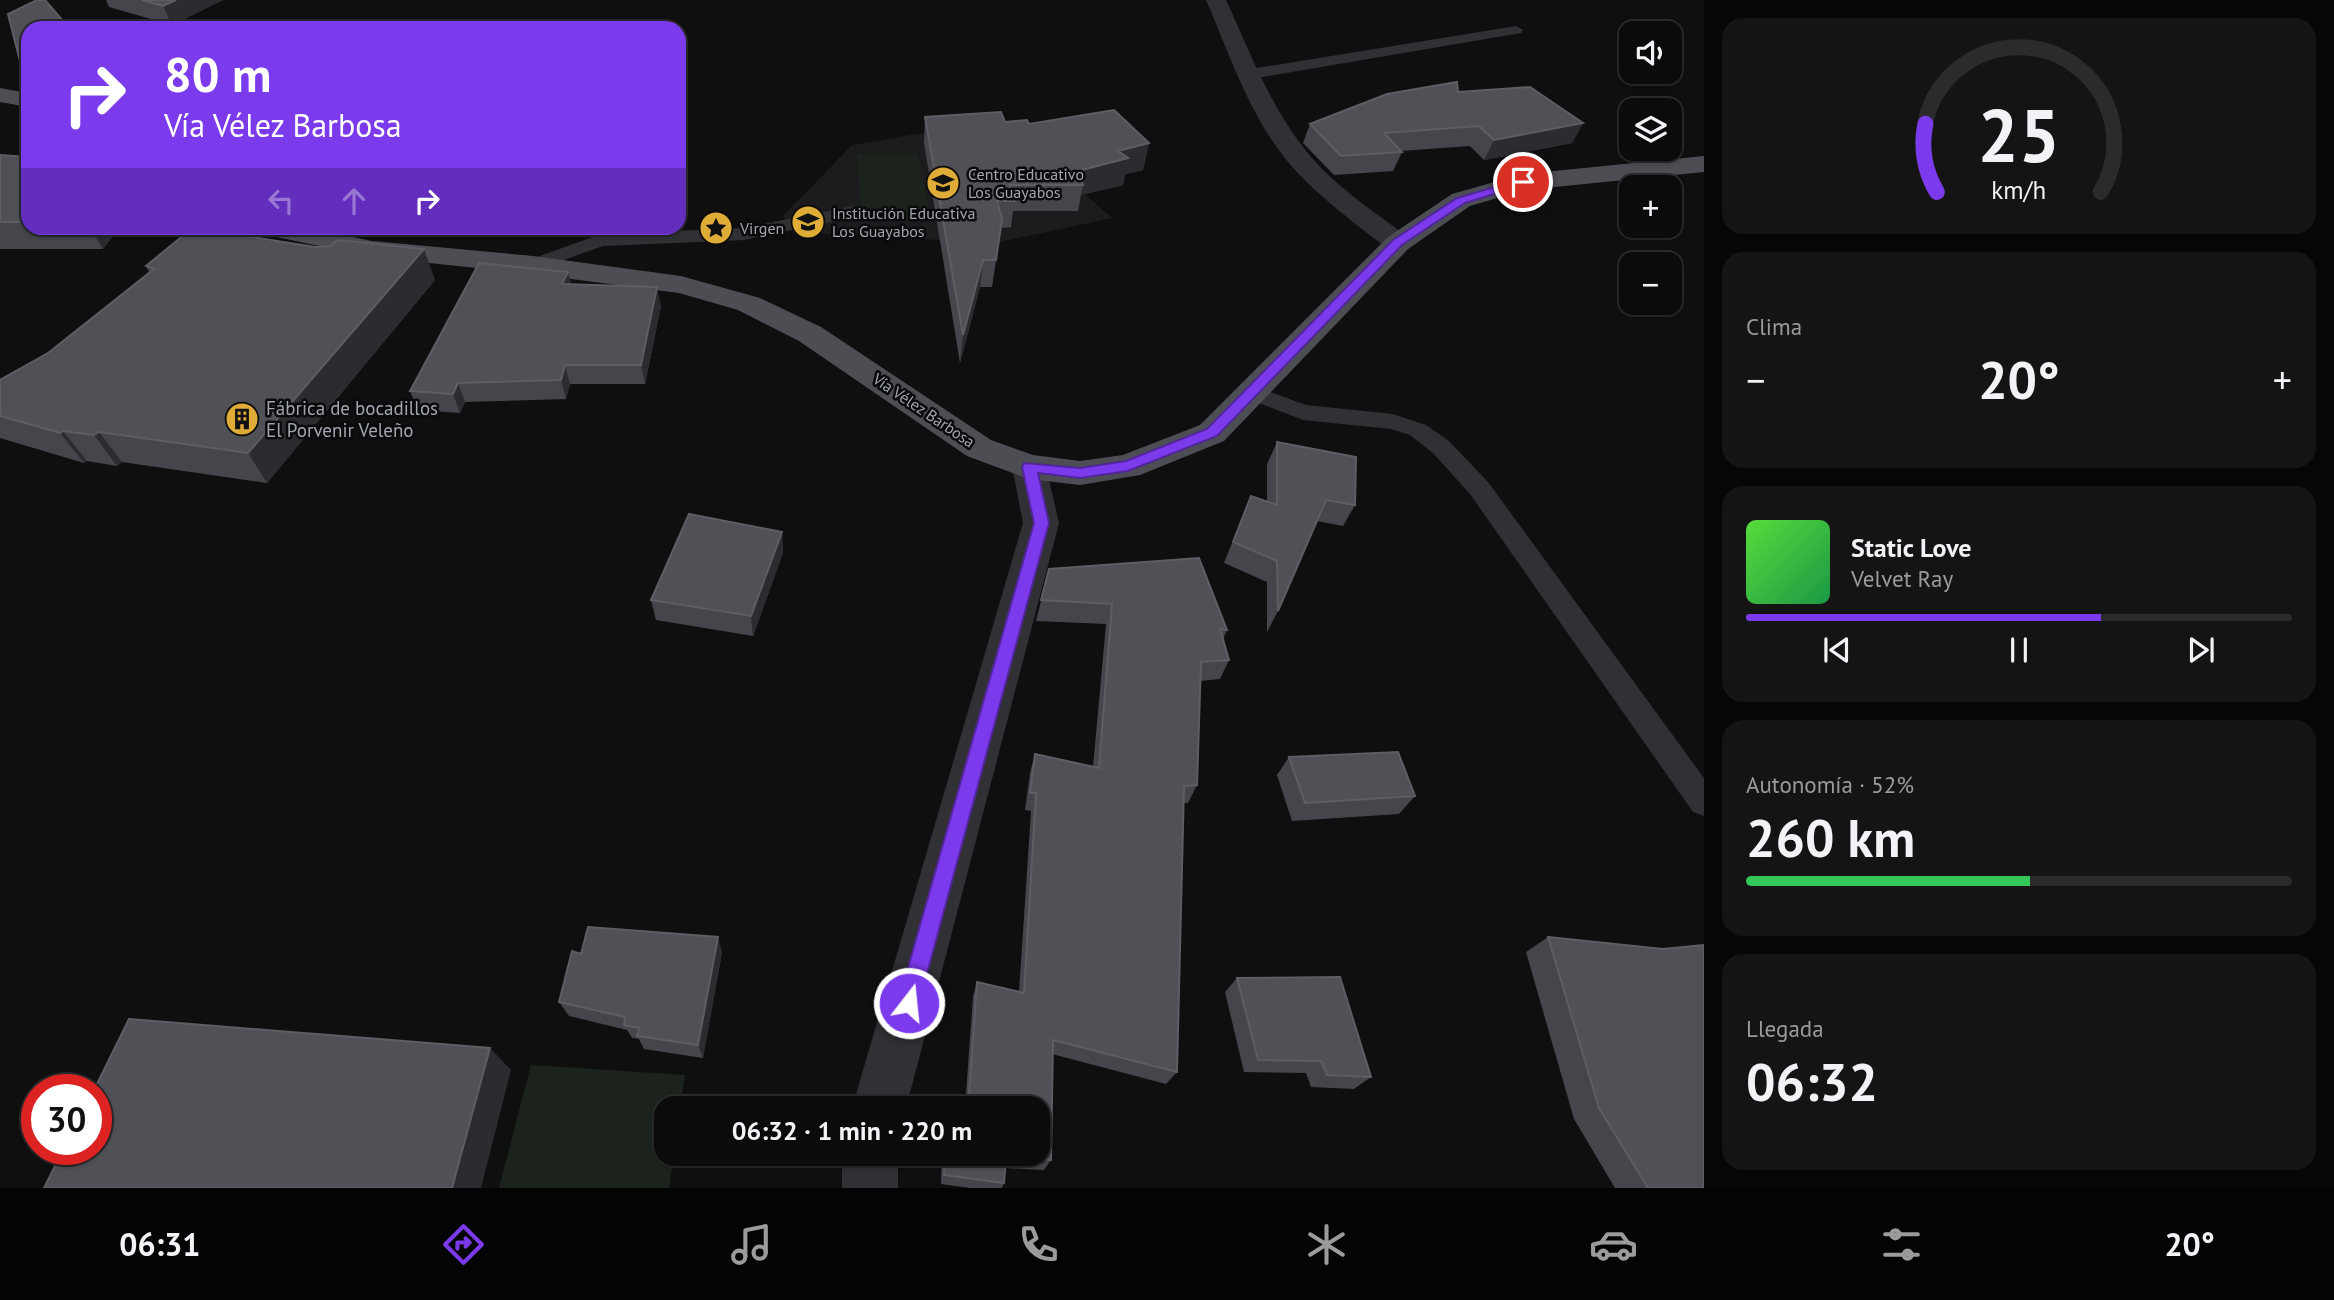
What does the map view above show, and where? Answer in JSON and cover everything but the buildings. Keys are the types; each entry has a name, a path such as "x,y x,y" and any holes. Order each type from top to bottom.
{"main road":[{"path":"0,95 21,99"},
{"name":"Vía Vélez Barbosa","path":"305,235 372,249 533,265 681,285 750,304 810,334 979,448 1029,467 1080,473 1128,466 1212,433 1398,243 1461,200 1523,182 1704,164"}],"street":[{"path":"1216,0 1261,101 1294,153 1335,194 1398,243"},
{"path":"882,1096 1041,523 1029,467"},
{"path":"870,1166 870,1188"}],"lane":[{"path":"1251,74 1516,30"},
{"path":"533,265 601,240 744,234 853,212"},
{"path":"1251,392 1303,412 1394,422 1418,430 1441,447 1479,488 1704,802"}],"shaded area":[{"name":"Centro Educativo Los Guayabos","path":"1000,120 1112,218 995,243 796,232 783,216 852,145"},
{"path":"857,154 917,154 932,221 862,222"},
{"path":"531,1065 685,1075 682,1096 654,1096 654,1166 672,1166 669,1188 499,1188"}],"place":[{"name":"Centro Educativo Los Guayabos","path":"943,183"},
{"name":"Institución Educativa Los Guayabos","path":"808,222"},
{"name":"Virgen","path":"716,228"},
{"name":"Fábrica de bocadillos El Porvenir Veleño","path":"242,419"}],"route":[{"path":"909,1003 1041,523 1029,467 1080,473 1128,466 1212,433 1398,243 1461,200 1523,182"}]}
